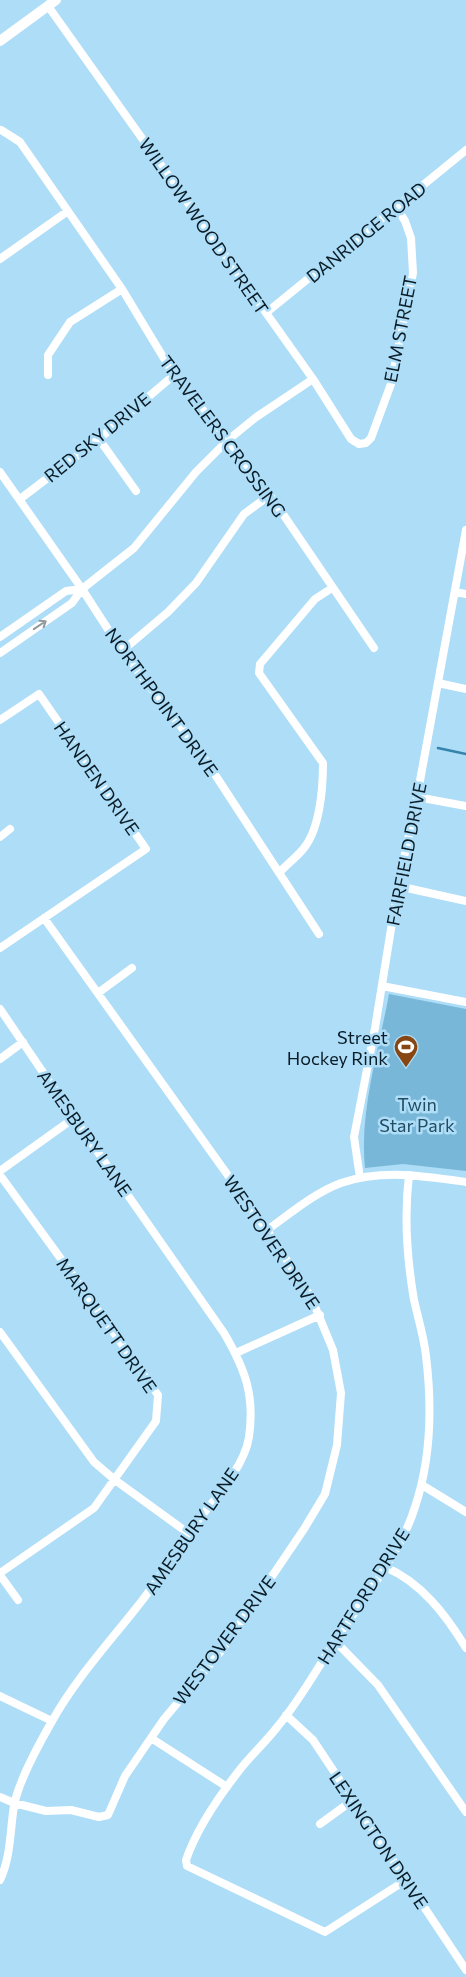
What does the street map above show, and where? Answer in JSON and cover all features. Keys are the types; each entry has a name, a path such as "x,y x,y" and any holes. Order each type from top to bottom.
{"main road":[{"path":"1,39 51,2"}],"street":[{"name":"WILLOW WOOD STREET","path":"51,2 313,380 351,439 360,444"},
{"name":"TRAVELERS CROSSING","path":"0,130 20,142 122,289 174,375 228,440 270,495 374,648"},
{"name":"DANRIDGE ROAD","path":"266,313 466,150"},
{"name":"ELM STREET","path":"360,444 366,443 371,438 391,384 413,273 411,238 406,221 396,207"},
{"path":"0,259 68,211"},
{"path":"48,375 48,356 70,322 122,289"},
{"name":"RED SKY DRIVE","path":"20,498 99,439 174,375"},
{"path":"82,589 66,591 0,639 3,651 72,603 82,589 134,548 196,472 228,440 255,418 313,380"},
{"path":"99,439 136,490"},
{"name":"NORTHPOINT DRIVE","path":"0,472 20,498 122,651 197,747 319,934"},
{"path":"122,651 168,612 196,583 244,514 270,495"},
{"name":"FAIRFIELD DRIVE","path":"360,1178 354,1137 382,986 398,886 417,797 466,530"},
{"path":"279,873 305,847 315,827 324,763 259,673 260,664 315,599 332,588"},
{"path":"455,592 466,594"},
{"path":"438,683 466,689"},
{"name":"HANDEN DRIVE","path":"0,720 39,694 146,849 44,918"},
{"path":"417,797 466,806"},
{"path":"0,837 10,829"},
{"path":"398,886 466,901"},
{"path":"0,948 44,918"},
{"name":"WESTOVER DRIVE","path":"0,1797 14,1804 46,1811 71,1810 99,1818 108,1815 126,1776 151,1738 164,1719 222,1650 304,1529 325,1494 337,1446 342,1393 333,1350 311,1297 267,1230 44,918"},
{"path":"98,993 132,968"},
{"path":"382,986 466,1002"},
{"name":"AMESBURY LANE","path":"0,1009 219,1325 236,1353 248,1381 251,1406 249,1439 236,1471 188,1533 139,1606 97,1655 52,1721 30,1764 14,1804 9,1848 0,1880"},
{"path":"0,1059 23,1042"},
{"path":"0,1171 74,1118"},
{"path":"267,1230 318,1195 340,1184 360,1178 409,1174 466,1182"},
{"name":"HARTFORD DRIVE","path":"406,1880 325,1932 187,1866 186,1860 202,1824 227,1787 286,1715 385,1567 408,1525 422,1485 428,1441 427,1373 426,1355 414,1298 408,1249 406,1198 409,1174"},
{"name":"MARQUETT DRIVE","path":"0,1175 158,1396 156,1422 94,1508 0,1574"},
{"path":"236,1353 320,1315"},
{"path":"0,1332 91,1458 115,1480 188,1533"},
{"path":"422,1485 466,1512"},
{"path":"385,1567 401,1573 420,1589 453,1627 466,1648"},
{"path":"0,1574 18,1600"},
{"path":"335,1641 378,1685 466,1812"},
{"path":"0,1696 52,1721"},
{"name":"LEXINGTON DRIVE","path":"286,1715 313,1740 466,1970"},
{"path":"151,1738 227,1787"},
{"path":"320,1824 353,1800"}],"green space":[{"name":"Twin Star Park","path":"389,994 466,1009 466,1171 403,1164 365,1168 364,1147 367,1103"}],"waterway":[{"path":"438,748 466,754"}],"place":[{"name":"Street Hockey Rink","path":"406,1068"}]}
